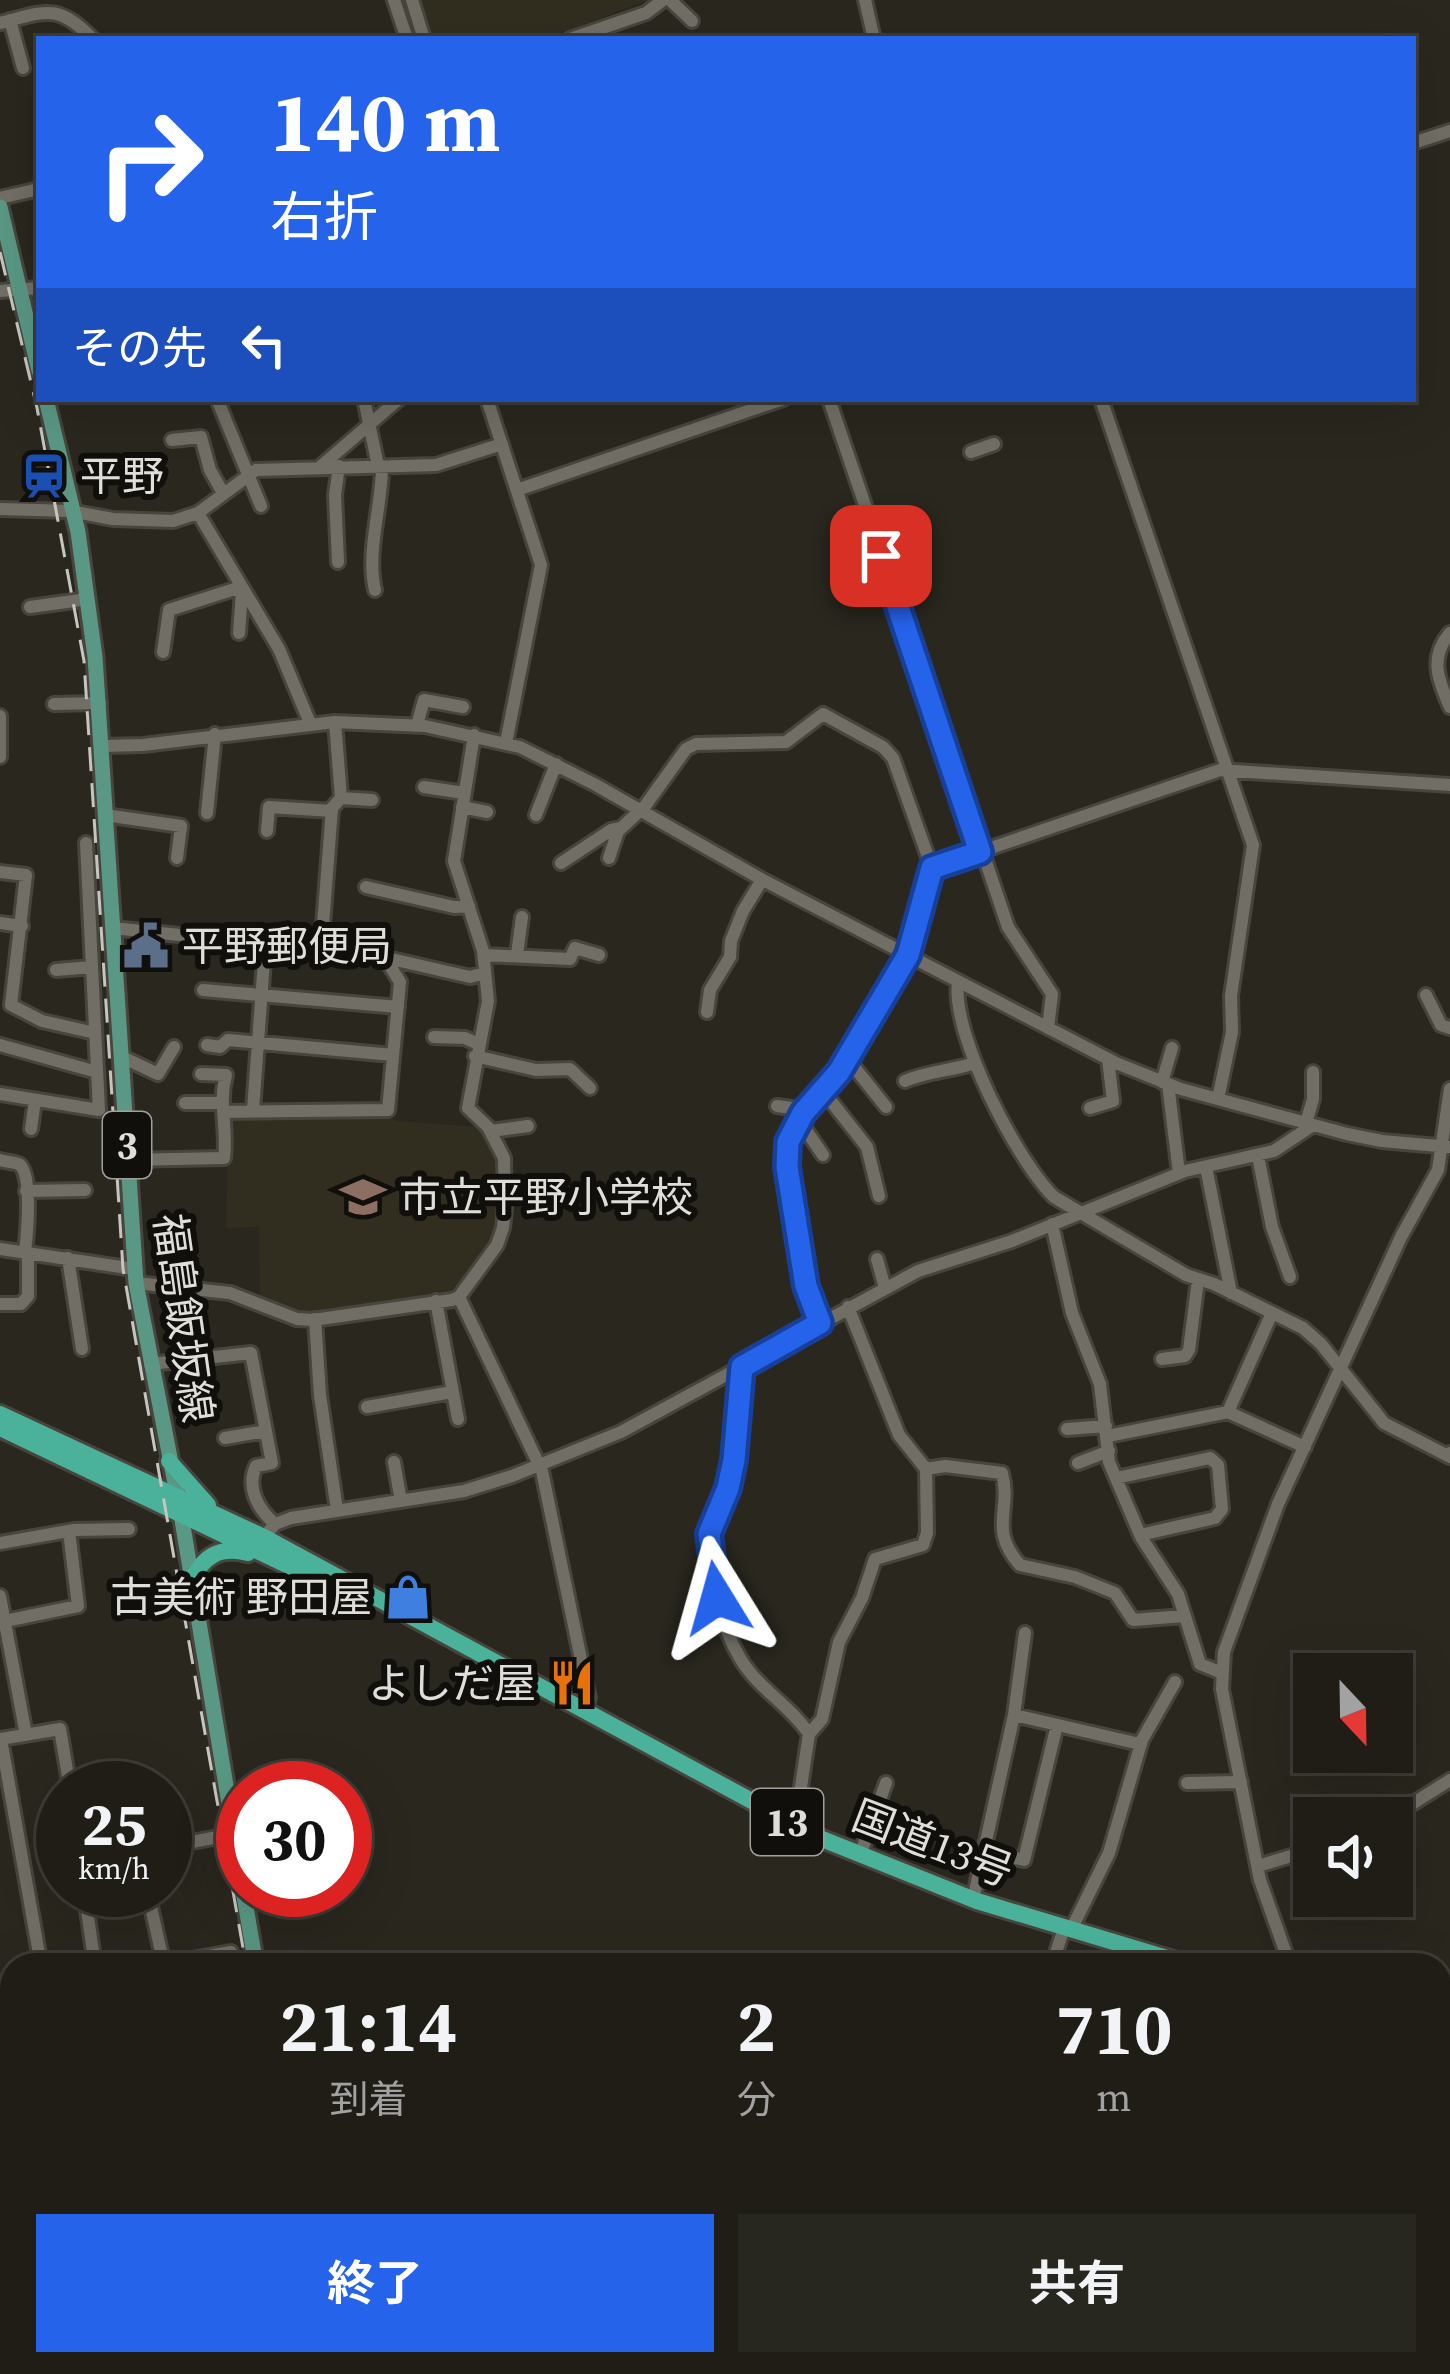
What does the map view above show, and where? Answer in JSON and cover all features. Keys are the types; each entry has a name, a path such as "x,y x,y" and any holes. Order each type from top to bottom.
{"highway":[{"name":"国道13号","path":"0,1414 338,1590 410,1619"},
{"name":"国道13号","path":"0,1427 180,1505 269,1531 410,1619 795,1826 973,1900 1128,1953"},
{"path":"169,1461 219,1516"},
{"path":"191,1582 203,1560 230,1549 338,1590"}],"main road":[{"path":"0,202 36,358"},
{"name":"福島飯坂線","path":"47,402 88,599 100,704 135,1276 180,1505 222,1761"},
{"name":"福島飯坂線","path":"248,1917 254,1953"}],"street":[{"path":"394,0 406,36"},
{"path":"412,0 423,36"},
{"path":"579,36 646,13 666,0 692,21"},
{"path":"865,0 873,36"},
{"path":"23,68 5,22 45,12 70,16 90,36"},
{"path":"1416,142 1450,131"},
{"path":"0,202 36,190"},
{"path":"0,291 36,288"},
{"path":"218,402 261,506"},
{"path":"365,402 380,466 382,500 371,576 375,590"},
{"path":"320,467 396,402"},
{"path":"488,402 542,565 506,743"},
{"path":"517,490 774,402"},
{"path":"830,402 1008,927 1048,982 1052,1003 1048,1028"},
{"path":"1102,402 1253,845 1231,996 1232,1032 1218,1099"},
{"path":"172,440 201,437 210,470 223,493"},
{"path":"0,509 173,521 198,513 250,472 274,467 436,465 502,444"},
{"path":"971,452 994,444"},
{"path":"338,562 335,495 339,466"},
{"path":"198,513 279,649 310,723"},
{"path":"239,633 242,588"},
{"path":"163,652 169,610 242,588"},
{"path":"30,607 88,599"},
{"path":"1450,633 1437,654 1438,675 1450,706"},
{"path":"417,725 424,700 463,707"},
{"path":"54,704 100,704"},
{"path":"609,858 621,828 640,811 686,749 709,741 786,742 823,714 883,747 893,758 932,868 908,955 847,1058 802,1115 788,1142 787,1167 806,1286 820,1323"},
{"path":"0,716 0,757"},
{"path":"321,951 332,811 341,798 335,722"},
{"path":"103,746 335,722 417,725 506,743 556,764 763,880 1108,1059 1165,1083 1310,1124 1382,1141 1446,1147"},
{"path":"207,813 215,734"},
{"path":"0,1249 68,1258 230,1293 297,1319 459,1297 503,1228 504,1158 490,1131 468,1108 488,1001 484,955 454,868 474,735"},
{"path":"536,814 556,764"},
{"path":"932,868 1228,769 1450,785"},
{"path":"424,787 487,812"},
{"path":"341,798 372,800"},
{"path":"267,831 268,807 332,811"},
{"path":"105,815 181,826 177,858"},
{"path":"562,862 621,828"},
{"path":"0,1094 99,1109 86,843"},
{"path":"0,872 26,875 22,926 7,980 11,1005 42,1021 95,1033"},
{"path":"707,1012 710,990 730,957 743,911 763,880"},
{"path":"366,887 469,906"},
{"path":"518,954 522,917"},
{"path":"0,923 22,926"},
{"path":"113,928 386,958 470,977 485,973"},
{"path":"253,1110 265,946"},
{"path":"484,955 570,959 575,948 599,955"},
{"path":"185,1103 253,1110 388,1110 400,982 386,958"},
{"path":"56,970 92,968"},
{"path":"958,982 975,1063 1037,1181 1077,1214 1198,1280 1303,1328 1384,1423 1450,1454"},
{"path":"203,990 398,1006"},
{"path":"1426,995 1441,1024 1450,1028"},
{"path":"434,1036 465,1038 476,1050 536,1070 570,1069 590,1088"},
{"path":"207,1045 220,1047 228,1040 393,1055"},
{"path":"0,1045 98,1072"},
{"path":"122,1057 158,1074 174,1047"},
{"path":"1172,1048 1165,1083 1179,1174"},
{"path":"847,1058 886,1108"},
{"path":"1090,1108 1112,1101 1108,1059"},
{"path":"905,1081 933,1070 947,1073 975,1063"},
{"path":"150,1364 251,1353 272,1463 256,1466 252,1472 258,1509 269,1531 337,1510 464,1491 621,1432 848,1307 946,1259 1012,1241 1179,1174 1274,1151 1310,1124 1312,1072"},
{"path":"128,1160 224,1158 221,1107 226,1076 200,1075"},
{"path":"1286,1953 1258,1866 1222,1673 1224,1652 1278,1504 1401,1237 1438,1170 1446,1147 1450,1089"},
{"path":"823,1091 866,1147 879,1196"},
{"path":"31,1129 35,1100"},
{"path":"777,1106 802,1115 824,1155"},
{"path":"490,1131 529,1126"},
{"path":"1258,1156 1272,1227 1290,1277"},
{"path":"0,1160 24,1169 28,1297 21,1304 0,1304"},
{"path":"1206,1167 1232,1293"},
{"path":"26,1191 85,1190"},
{"path":"1052,1224 1072,1313 1095,1361 1115,1478 1140,1535 1173,1583 1200,1664 1222,1673"},
{"path":"68,1258 82,1349"},
{"path":"878,1259 884,1288"},
{"path":"1162,1359 1184,1356 1189,1350 1198,1280"},
{"path":"459,1297 541,1465 589,1698 584,1711"},
{"path":"436,1301 458,1419"},
{"path":"795,1826 809,1734 822,1719 839,1642 875,1559 926,1542 926,1468 899,1436 848,1307"},
{"path":"1228,1412 1272,1313"},
{"path":"315,1319 320,1395 337,1510"},
{"path":"742,1367 734,1460 709,1534 717,1598 741,1660 759,1685 809,1734"},
{"path":"368,1407 452,1393"},
{"path":"1066,1429 1107,1431 1228,1412 1305,1447"},
{"path":"225,1438 266,1431"},
{"path":"1078,1463 1109,1451"},
{"path":"1115,1478 1210,1458 1218,1465 1222,1509 1215,1518 1140,1535"},
{"path":"394,1462 400,1501"},
{"path":"926,1468 1002,1474 1000,1525 1020,1565 1075,1577 1115,1593 1133,1620 1184,1616"},
{"path":"0,1543 69,1531 129,1529"},
{"path":"4,1621 78,1606 69,1531"},
{"path":"0,1596 26,1735"},
{"path":"973,1900 1014,1715 1025,1633"},
{"path":"1057,1953 1109,1853 1140,1744 1175,1682"},
{"path":"1014,1715 1140,1744"},
{"path":"984,1851 1024,1860 1057,1725"},
{"path":"38,1953 1,1739 60,1729 65,1761"},
{"path":"1413,1803 1450,1780"},
{"path":"1187,1784 1241,1782"},
{"path":"860,1855 886,1783"},
{"path":"0,1829 16,1827"},
{"path":"1258,1866 1293,1855"},
{"path":"87,1917 93,1953"},
{"path":"153,1917 162,1953"}],"shaded area":[{"path":"420,0 649,0 553,36 430,36"},
{"name":"市立平野小学校","path":"229,1114 385,1115 397,1121 477,1127 488,1139 499,1168 497,1230 458,1289 445,1297 296,1314 260,1299 259,1227 226,1228"}],"railway":[{"path":"0,252 37,408 84,661 123,1269 244,1953"}],"place":[{"name":"平野","path":"44,476"},
{"name":"平野郵便局","path":"146,946"},
{"name":"市立平野小学校","path":"363,1197"},
{"name":"古美術 野田屋","path":"408,1597"},
{"name":"よしだ屋","path":"572,1683"}],"route":[{"path":"717,1598 709,1534 734,1460 742,1367 820,1323 806,1286 787,1167 788,1142 803,1113 839,1072 908,955 932,868 980,852 881,556"}]}
